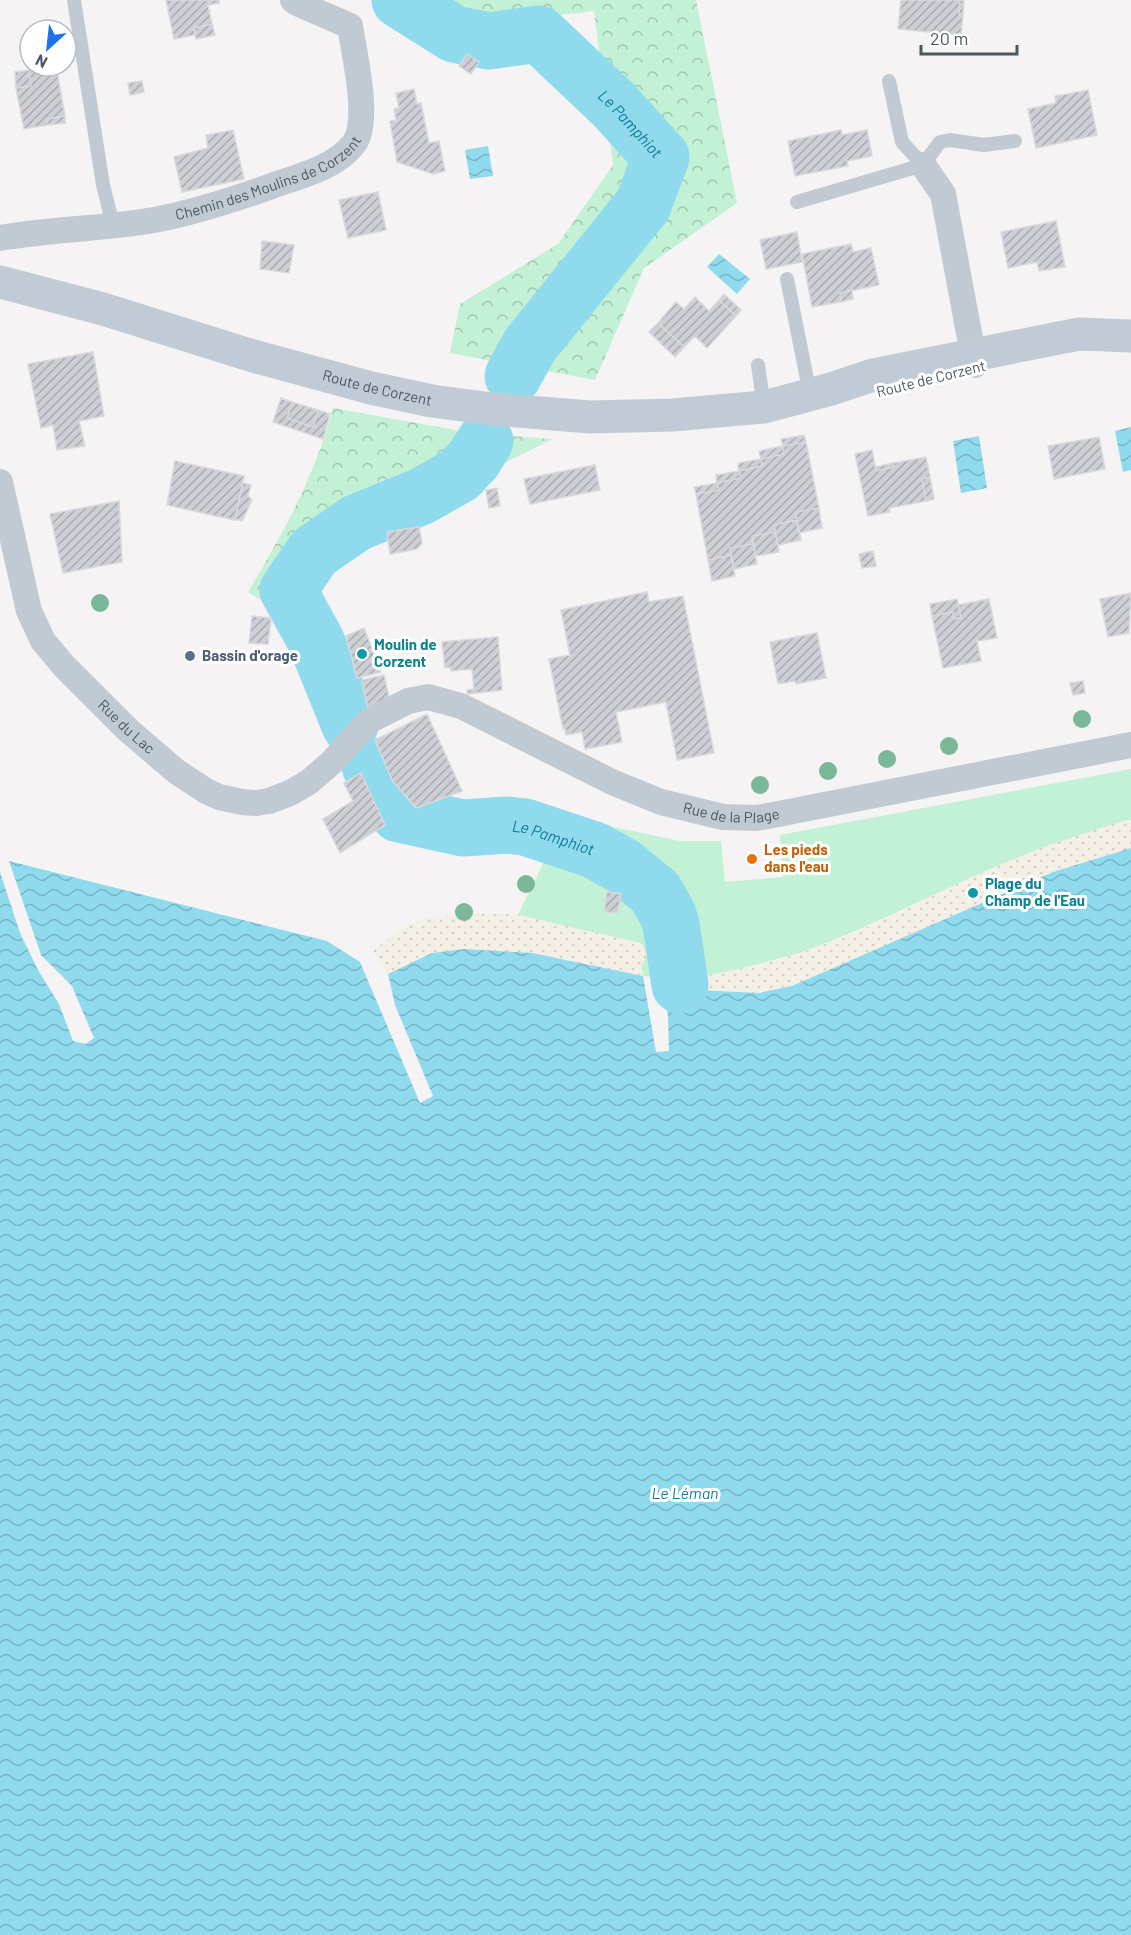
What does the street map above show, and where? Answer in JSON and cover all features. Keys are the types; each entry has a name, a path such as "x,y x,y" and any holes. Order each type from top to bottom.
{"street":[{"name":"Chemin des Moulins de Corzent","path":"0,238 154,220 235,200 334,161 356,141 361,117 360,89 351,26 293,0"},
{"path":"923,165 943,194 975,360"},
{"name":"Route de Corzent","path":"0,282 103,309 281,364 371,388 432,401 492,410 590,417 684,415 811,400 931,382 975,360 1034,362 1098,349 1131,337"},
{"name":"Rue du Lac","path":"0,484 33,622 49,649 128,730 162,759 206,791 230,800 256,803 269,801 301,787 331,763 359,731"},
{"name":"Rue de la Plage","path":"359,731 379,715 408,700 428,697 445,700 637,793 685,809 740,818 773,815 1131,745"}],"lane":[{"path":"74,0 103,185 113,225"},
{"path":"889,81 902,142 923,165"},
{"path":"797,202 923,165 940,142 950,140 984,145 1014,141"},
{"path":"787,279 811,400"},
{"path":"758,365 764,406"}],"green space":[{"path":"437,0 696,0 737,203 644,268 595,380 450,353 460,304 558,244 613,165 594,11 485,24"},
{"path":"333,408 472,433 552,439 375,529 315,579 365,717 340,744 286,615 248,592 274,548 308,480"},
{"path":"1131,769 1131,819 1002,864 811,949 744,968 687,977 643,976 641,966 647,954 551,923 518,915 566,817 680,841 721,841 725,882 783,877 780,835"}],"sand":[{"name":"Plage du Champ de l'Eau","path":"1131,819 1131,848 1053,872 792,986 759,993 696,990 694,978 766,963 834,941 1018,857"},
{"path":"489,913 518,915 641,943 647,954 641,966 643,976 532,953 432,953 388,974 373,951 399,931 417,922 448,915"}],"water":[{"path":"488,146 493,176 470,179 465,150"},
{"path":"719,254 750,279 737,294 707,267"},
{"path":"1131,427 1131,470 1123,472 1115,431"},
{"path":"979,436 987,488 961,493 953,441"},
{"name":"Le Léman","path":"1131,848 1131,1935 0,1935 0,872 20,933 38,970 59,1004 73,1041 86,1044 94,1038 72,986 41,955 9,861 327,941 360,962 420,1103 433,1096 395,1005 388,974 432,953 465,949 532,953 643,976 656,1052 669,1051 668,1016 660,979 696,990 759,993 792,986 1053,872"}],"building":[{"path":"166,0 219,0 219,3 208,5 212,24 194,28 195,35 174,39"},
{"path":"901,0 960,0 959,15 963,15 961,35 898,29"},
{"path":"960,0 964,0 963,15 959,15"},
{"path":"212,24 215,35 196,39 194,28"},
{"path":"467,54 479,62 471,74 459,66"},
{"path":"15,72 18,72 18,78 30,78 31,86 16,88"},
{"path":"30,78 58,78 65,116 47,119 48,125 24,129 16,88 31,86"},
{"path":"142,81 144,92 130,95 128,83"},
{"path":"414,89 417,104 421,103 429,143 439,141 445,171 433,174 397,162 390,121 396,120 394,109 399,108 396,93"},
{"path":"1088,90 1097,135 1036,148 1028,109 1056,103 1055,96"},
{"path":"65,116 65,123 48,125 47,119"},
{"path":"233,130 244,179 182,192 174,157 208,148 206,135"},
{"path":"841,130 842,135 867,130 872,156 847,161 848,166 795,176 788,141"},
{"path":"378,192 386,230 348,238 339,200"},
{"path":"1056,221 1065,267 1039,271 1037,262 1008,268 1001,232"},
{"path":"797,232 802,262 766,269 760,240"},
{"path":"262,241 294,245 289,273 260,269"},
{"path":"851,244 853,252 871,248 879,285 840,293 841,302 812,307 802,254"},
{"path":"852,290 853,299 841,302 840,293"},
{"path":"724,294 741,310 736,316 719,300"},
{"path":"695,297 709,311 719,300 736,316 707,348 695,336 684,347 658,323 676,302 684,309"},
{"path":"658,323 684,347 675,357 649,332"},
{"path":"93,352 104,416 79,421 85,446 57,450 53,425 41,428 28,364"},
{"path":"281,398 292,402 287,418 313,427 318,410 330,414 323,439 273,422"},
{"path":"292,402 318,410 313,427 287,418"},
{"path":"804,435 806,442 783,446 781,439"},
{"path":"1099,437 1105,469 1054,479 1048,446"},
{"path":"806,442 819,508 795,512 797,520 774,525 775,532 752,536 753,544 730,548 731,555 708,560 696,494 719,490 717,483 741,478 739,471 762,466 761,459 784,454 783,446"},
{"path":"783,446 784,454 761,459 759,451"},
{"path":"872,450 876,471 894,467 893,463 926,457 930,477 922,479 926,501 889,508 890,512 868,516 855,454"},
{"path":"761,459 762,466 739,471 738,463"},
{"path":"175,461 244,476 235,520 167,505"},
{"path":"893,463 894,467 876,471 875,467"},
{"path":"595,465 600,490 530,504 524,479"},
{"path":"739,471 741,478 717,483 716,475"},
{"path":"930,477 934,499 926,501 922,479"},
{"path":"243,483 251,485 248,496 252,500 242,521 235,519"},
{"path":"717,483 719,490 696,494 694,487"},
{"path":"497,488 500,506 489,508 486,490"},
{"path":"119,501 122,562 63,573 50,514"},
{"path":"819,508 822,528 799,533 795,512"},
{"path":"797,520 801,540 778,545 774,525"},
{"path":"419,527 422,543 417,549 390,554 387,532"},
{"path":"775,532 779,552 756,556 752,536"},
{"path":"753,544 757,564 734,569 730,548"},
{"path":"873,551 876,566 862,568 859,554"},
{"path":"731,555 735,576 712,581 708,560"},
{"path":"647,592 649,602 683,596 714,753 677,760 666,702 616,712 622,742 585,749 582,732 566,735 565,728 563,729 549,659 570,655 561,610"},
{"path":"1131,593 1129,633 1108,637 1100,599"},
{"path":"957,599 961,618 954,619 953,612 932,616 930,604"},
{"path":"989,599 997,638 977,641 981,661 943,668 932,616 953,612 954,619 961,618 958,605"},
{"path":"252,616 271,618 268,644 249,643"},
{"name":"Moulin de Corzent","path":"364,628 381,672 357,678 346,636"},
{"path":"817,633 826,678 796,684 795,681 778,684 770,642"},
{"path":"498,637 502,690 468,694 467,690 474,689 472,669 451,671 451,667 445,668 442,642"},
{"path":"384,675 390,702 368,709 362,680"},
{"path":"1083,681 1085,693 1073,695 1070,683"},
{"path":"427,714 462,791 416,808 392,780 375,740"},
{"path":"361,773 385,825 340,853 323,819 353,801 344,783"},
{"path":"607,892 621,894 618,913 604,912"}],"waterway":[{"name":"Le Pamphiot","path":"400,0 454,34 489,41 539,34 614,105 661,157 643,205 530,345 513,376"},
{"name":"Le Pamphiot","path":"350,725 316,641 288,590 314,552 356,523 422,496 459,475 474,459 485,441"},
{"name":"Le Pamphiot","path":"370,766 389,803 399,814 463,828 508,825 525,827 594,850 623,866 655,892 667,913 671,924 680,985"}],"place":[{"name":"Moulin de Corzent","path":"362,654"},
{"name":"Bassin d'orage","path":"190,656"},
{"name":"Les pieds dans l'eau","path":"752,859"},
{"name":"Plage du Champ de l'Eau","path":"973,893"}]}
